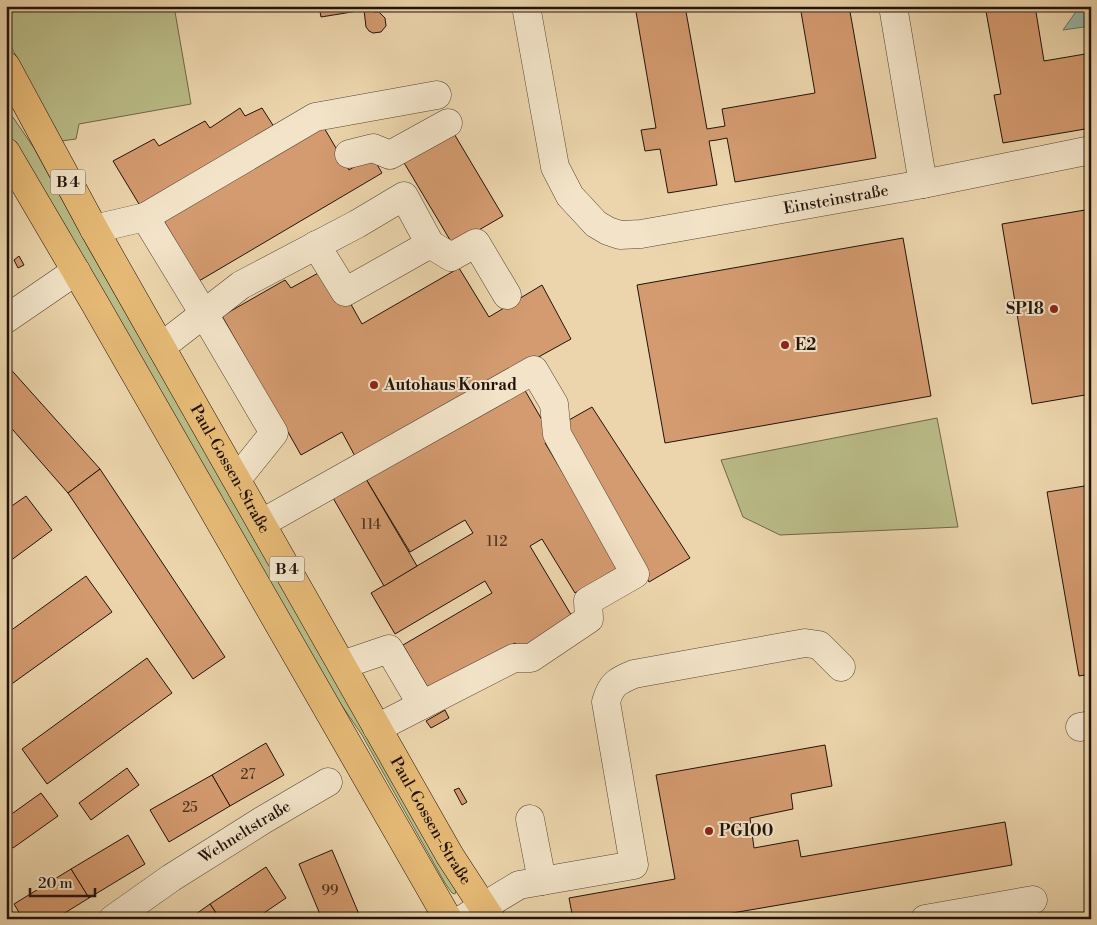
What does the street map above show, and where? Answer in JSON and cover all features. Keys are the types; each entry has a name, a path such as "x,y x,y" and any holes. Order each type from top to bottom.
{"main road":[{"name":"Paul-Gossen-Straße","path":"6,66 94,229 450,856 479,915"},
{"name":"Paul-Gossen-Straße","path":"6,152 448,919"}],"street":[{"name":"Einsteinstraße","path":"526,6 555,167 570,196 596,224 608,232 641,234 923,184 1091,150"},
{"path":"893,6 923,184"},
{"path":"94,229 145,217 315,117 437,96"},
{"path":"390,155 448,123"},
{"path":"349,154 373,148 390,155 404,196 430,244 451,257 476,243 507,295"},
{"path":"161,347 241,285 357,224 404,196"},
{"path":"145,217 274,433 237,479"},
{"path":"316,245 345,292 430,244"},
{"path":"6,319 76,271"},
{"path":"262,523 534,370 554,404 557,434 635,574 588,601 589,619 531,658 514,658 377,728"},
{"path":"479,915 518,885 634,865 606,702 613,685 634,674 805,643 819,645 841,667"},
{"path":"342,665 389,649 422,704"},
{"name":"Wehneltstraße","path":"113,919 179,873 328,782"},
{"path":"530,820 542,881"},
{"path":"924,919 1033,900"}],"green space":[{"path":"6,6 174,6 191,104 79,124 76,139 61,141 6,37"},
{"path":"6,107 34,148 89,249 440,862 456,891 455,894 452,893 445,883 362,735 327,684 69,234 6,132"},
{"path":"937,418 958,527 780,535 743,517 721,460"}],"shaded area":[{"path":"1080,6 1091,6 1091,26 1063,30"}],"building":[{"path":"319,6 386,6 372,9 373,12 379,12 385,18 386,26 381,32 373,33 366,27 364,10 321,17"},
{"path":"635,6 685,6 707,129 725,126 722,109 815,93 800,6 849,6 876,158 735,182 727,138 709,141 717,185 668,193 660,149 645,151 641,130 656,128"},
{"path":"985,6 1035,6 1044,61 1091,53 1091,128 1003,143 994,95 1001,94"},
{"path":"240,108 245,116 262,108 276,130 142,209 113,161 154,139 159,146 205,121 210,128"},
{"path":"320,121 349,170 372,156 382,173 199,281 161,216"},
{"path":"453,132 503,216 453,245 403,161"},
{"name":"SP18","path":"1091,209 1091,394 1032,404 1002,224"},
{"name":"E2","path":"903,238 931,396 665,443 637,285"},
{"path":"19,256 24,265 18,268 14,260"},
{"name":"Autohaus Konrad","path":"459,268 489,317 542,285 571,339 356,458 342,432 301,455 222,316 285,280 291,288 320,272 348,299 362,324"},
{"path":"6,364 100,469 68,493 6,422"},
{"path":"523,387 553,439 545,443 619,567 575,593 542,539 530,546 576,623 522,655 515,643 431,693 403,645 492,593 485,581 395,634 371,593 473,533 465,520 410,552 366,479"},
{"path":"592,407 690,558 649,582 560,425"},
{"path":"100,469 225,657 193,679 68,493"},
{"path":"366,479 417,566 384,586 333,498"},
{"path":"1091,485 1091,674 1079,676 1047,492"},
{"path":"26,496 52,530 6,564 6,510"},
{"path":"86,576 112,612 6,688 6,634"},
{"path":"147,658 172,693 47,784 22,749"},
{"path":"445,710 449,718 431,728 426,721"},
{"path":"266,743 284,775 230,806 212,775"},
{"name":"PG100","path":"825,745 832,786 791,794 793,809 750,818 754,848 798,840 801,857 1005,822 1012,865 715,916 715,919 573,919 569,898 675,879 656,775"},
{"path":"127,768 139,785 91,820 79,803"},
{"path":"212,775 230,806 169,842 150,810"},
{"path":"459,788 467,802 462,805 454,790"},
{"path":"41,793 58,816 13,848 6,838 6,818"},
{"path":"128,835 145,864 89,898 71,869"},
{"path":"332,850 361,919 322,919 299,864"},
{"path":"266,867 286,898 255,919 220,919 210,904"},
{"path":"71,869 89,898 55,919 23,919 14,904"},
{"path":"210,904 220,919 189,919"}],"place":[{"name":"SP18","path":"1054,309"},
{"name":"E2","path":"785,345"},
{"name":"Autohaus Konrad","path":"374,385"},
{"name":"PG100","path":"709,831"}]}
